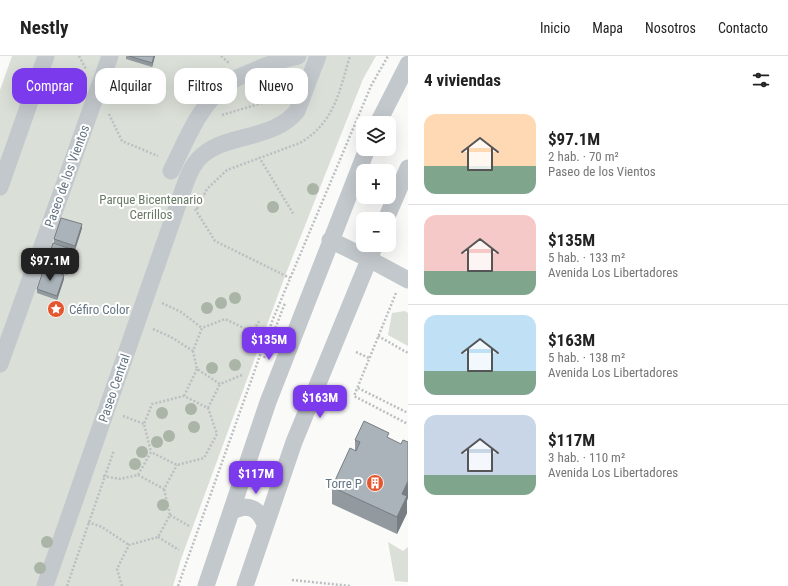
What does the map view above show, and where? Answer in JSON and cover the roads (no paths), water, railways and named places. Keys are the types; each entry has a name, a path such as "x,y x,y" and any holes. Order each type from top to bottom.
{"street":[{"path":"0,187 46,56"},
{"name":"Paseo de los Vientos","path":"0,364 110,56"},
{"path":"171,171 195,122 207,105 228,84 288,58 298,56"},
{"name":"Paseo Central","path":"45,586 145,297 183,190 194,165 201,156 217,146 284,124 298,111 318,56"},
{"path":"382,116 408,64"},
{"path":"206,586 268,402 330,240 364,156"},
{"path":"389,212 408,168"},
{"path":"330,240 356,247"},
{"path":"245,586 294,442 372,252 405,278"},
{"path":"231,512 240,508 249,507 262,516 265,524"}],"place":[{"name":"Céfiro Color","path":"56,309"},
{"name":"Torre P","path":"375,483"}],"park label":[{"name":"Parque Bicentenario Cerrillos","path":"151,206"}]}
